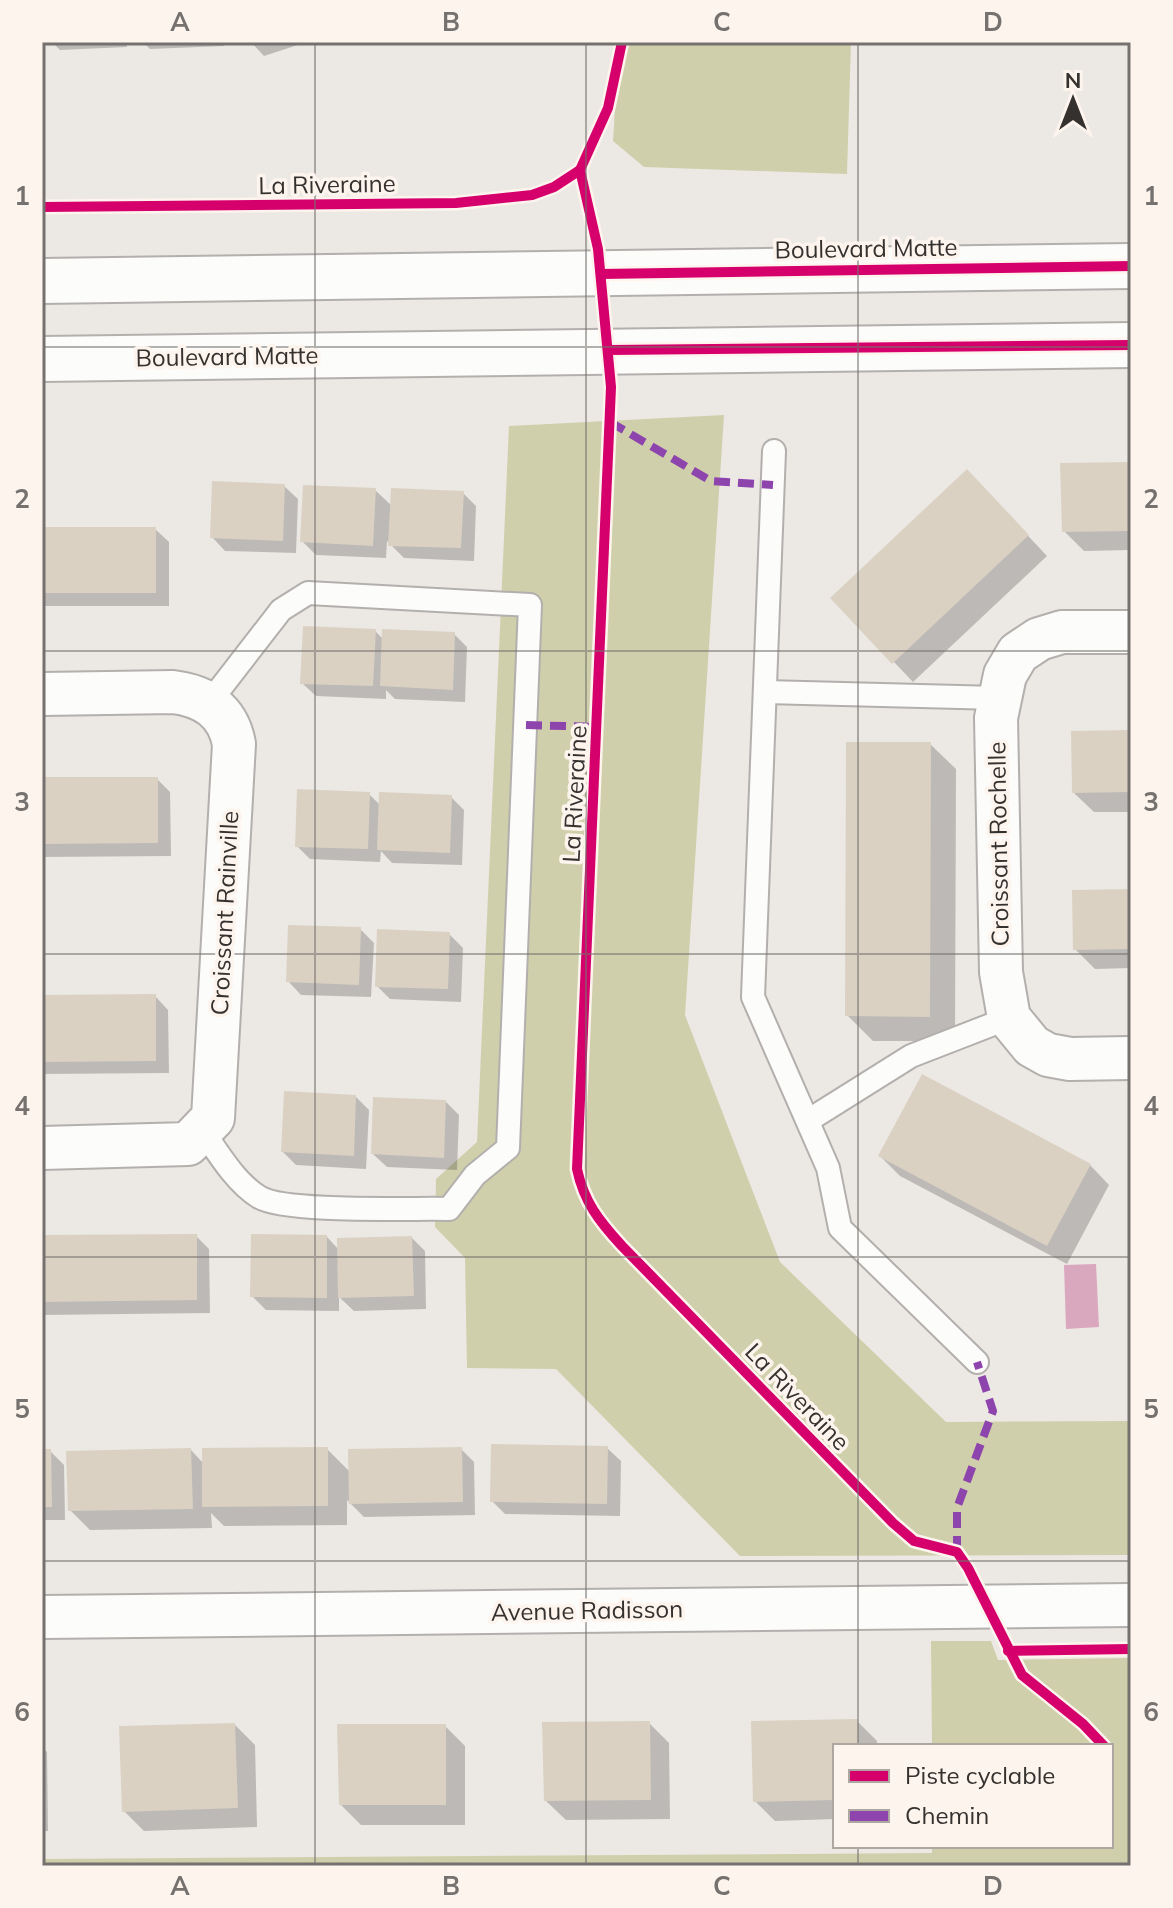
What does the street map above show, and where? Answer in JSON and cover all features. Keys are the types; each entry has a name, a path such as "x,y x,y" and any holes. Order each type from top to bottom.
{"main road":[{"name":"Boulevard Matte","path":"42,281 1131,266"},
{"name":"Boulevard Matte","path":"42,359 1131,345"}],"street":[{"name":"Croissant Rochelle","path":"1009,1018 1001,972 998,698 1018,653 1039,639 1062,632 1131,632"},
{"path":"42,694 173,692 209,703"},
{"name":"Croissant Rainville","path":"203,1131 213,1118 217,1099 234,744 226,719 209,703"},
{"path":"1009,1018 1032,1046 1048,1055 1070,1059 1131,1058"},
{"path":"42,1148 169,1147 188,1144 203,1131"},
{"name":"Avenue Radisson","path":"42,1617 1131,1605"}],"lane":[{"path":"774,451 753,997 828,1168 840,1228 977,1362"},
{"path":"203,1131 225,1162 260,1198 312,1207 449,1209 475,1175 508,1148 530,605 308,593 281,610 209,703"},
{"path":"765,692 998,698"},
{"path":"809,1120 911,1056 1009,1018"}],"green space":[{"path":"619,42 851,42 847,174 644,167 613,141"},
{"path":"724,415 685,1015 780,1262 946,1422 1131,1421 1131,1555 740,1556 556,1369 467,1368 465,1258 435,1227 436,1179 477,1142 509,426"},
{"path":"931,1641 991,1641 998,1660 1131,1658 1131,1866 42,1866 42,1859 932,1853 932,1848 1113,1848 1113,1744 932,1744"}],"shaded area":[{"path":"1096,1264 1099,1327 1066,1329 1064,1265"}],"building":[{"path":"1131,462 1131,531 1062,532 1060,463"},
{"path":"967,469 1029,535 892,664 830,598"},
{"path":"212,481 285,484 283,541 210,538"},
{"path":"303,485 376,488 373,546 300,542"},
{"path":"391,488 464,491 461,548 388,546"},
{"path":"42,527 156,527 156,593 42,593"},
{"path":"303,626 376,629 373,686 300,684"},
{"path":"382,629 455,632 453,690 380,686"},
{"path":"1131,730 1131,792 1072,793 1071,731"},
{"path":"846,742 931,742 930,1017 845,1016"},
{"path":"42,777 158,777 158,843 42,844"},
{"path":"297,789 370,792 368,849 295,847"},
{"path":"379,792 452,795 450,853 377,850"},
{"path":"1131,889 1131,949 1073,950 1072,890"},
{"path":"288,925 361,927 359,985 286,982"},
{"path":"377,929 450,932 448,989 375,987"},
{"path":"156,994 156,1061 42,1062 42,995"},
{"path":"922,1074 1091,1164 1047,1246 878,1156"},
{"path":"284,1091 356,1095 354,1156 281,1152"},
{"path":"373,1097 446,1100 444,1158 371,1154"},
{"path":"1128,1156 1131,1156 1131,1195 1128,1195"},
{"path":"197,1234 197,1300 42,1302 42,1235"},
{"path":"251,1234 327,1235 327,1298 250,1297"},
{"path":"412,1236 414,1296 338,1298 337,1238"},
{"path":"491,1444 608,1446 607,1504 490,1502"},
{"path":"328,1447 328,1506 202,1507 202,1448"},
{"path":"462,1447 463,1502 349,1504 348,1449"},
{"path":"191,1448 193,1509 68,1511 66,1451"},
{"path":"42,1449 51,1449 52,1507 42,1507"},
{"path":"858,1719 858,1744 833,1744 833,1800 753,1802 751,1721"},
{"path":"650,1721 651,1800 544,1801 542,1722"},
{"path":"235,1723 238,1808 122,1812 119,1726"},
{"path":"337,1724 446,1724 446,1805 339,1805"}],"marked path":[{"path":"610,422 711,481 773,485"},
{"path":"526,725 598,727"},
{"path":"957,1552 957,1508 993,1411 977,1362"}],"cycle path":[{"path":"580,170 608,108 622,42"},
{"name":"La Riveraine","path":"580,170 598,249 611,387 577,1169 580,1181 594,1210 622,1246 893,1523 914,1541 957,1552 1022,1675 1083,1724 1102,1744"},
{"name":"La Riveraine","path":"42,207 456,203 532,195 554,187 580,170"},
{"path":"601,274 1131,266"},
{"path":"609,350 1131,345"},
{"path":"1008,1651 1131,1649"}]}
